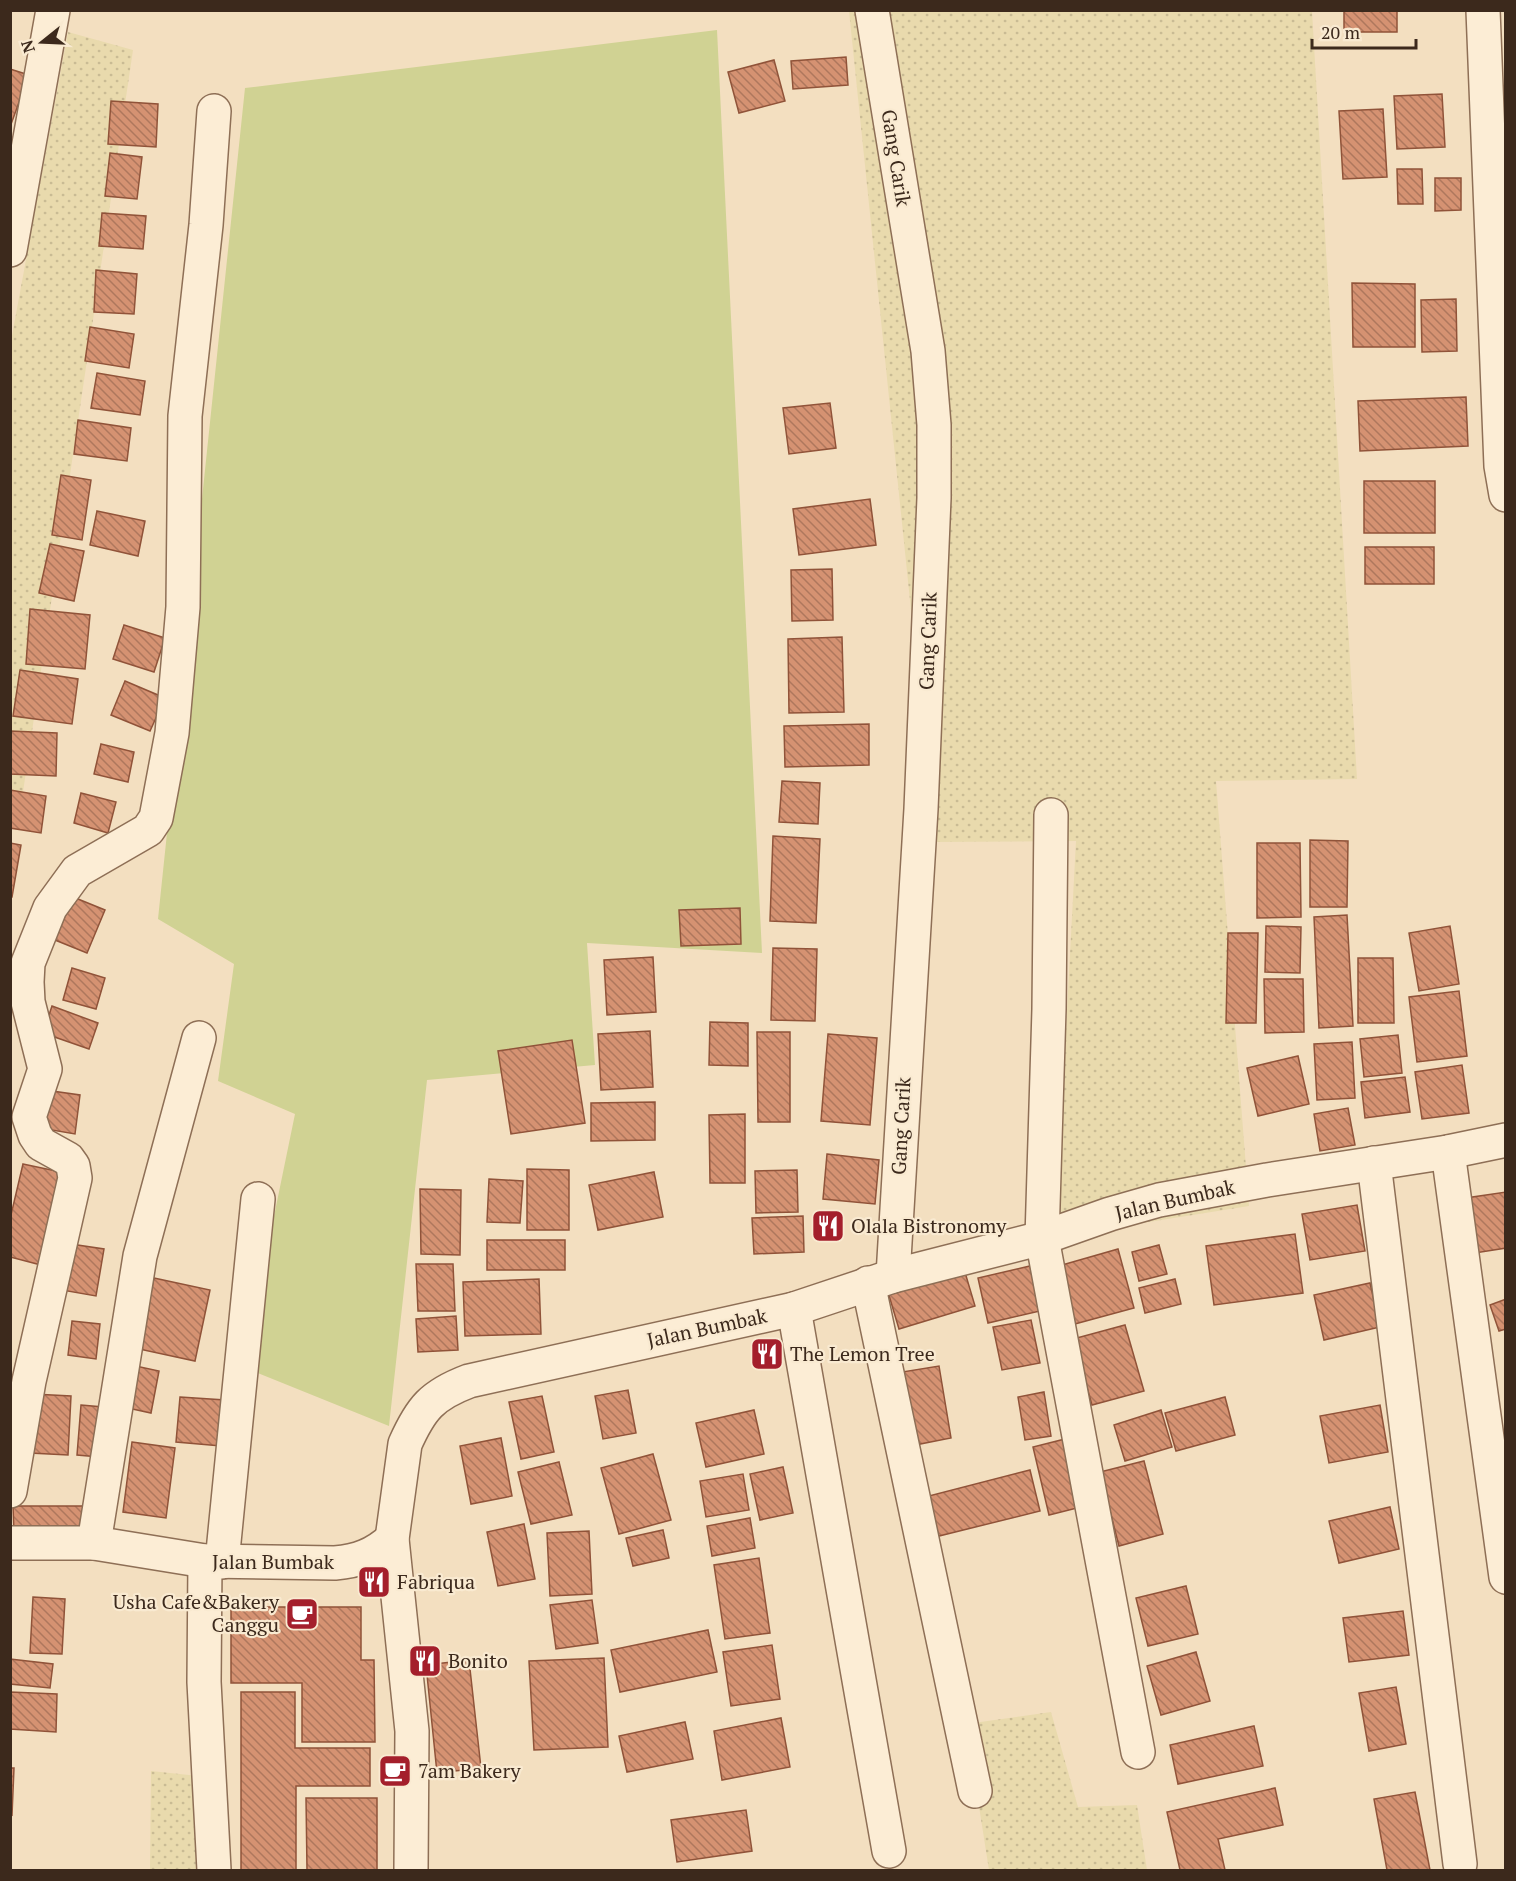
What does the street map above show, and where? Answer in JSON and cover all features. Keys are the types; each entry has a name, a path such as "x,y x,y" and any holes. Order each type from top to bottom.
{"street":[{"path":"10,250 53,10"},
{"name":"Gang Carik","path":"872,10 928,351 934,425 934,498 921,809 880,1280 975,1791"},
{"path":"1482,10 1501,466 1506,495"},
{"path":"10,1491 20,1378 75,1178 73,1166 68,1159 41,1144 35,1135 29,1117 45,1069 28,1002 28,963 50,908 77,871 148,830 156,818 172,733 183,607 185,416 206,225 214,111"},
{"path":"1051,815 1042,1238 1138,1752"},
{"path":"94,1543 140,1256 199,1038"},
{"name":"Jalan Bumbak","path":"10,1543 94,1543 214,1562 353,1562 381,1549 392,1539 405,1444 432,1401 447,1389 469,1381 794,1309 880,1280 1042,1238 1110,1214 1159,1200 1267,1180 1448,1152 1506,1140"},
{"path":"1448,1152 1506,1577"},
{"path":"1374,1163 1460,1864"},
{"path":"213,1870 204,1682 214,1562 258,1199"},
{"path":"794,1309 889,1851"},
{"path":"392,1539 412,1731 411,1870"}],"shaded area":[{"path":"849,11 1312,11 1357,779 1216,781 1249,1206 1055,1237 1076,841 935,842"},
{"path":"68,32 133,50 23,792 11,831 11,341"},
{"path":"1051,1712 1078,1807 1137,1805 1147,1870 989,1870 966,1724"},
{"path":"151,1771 208,1777 211,1870 150,1870"}],"green space":[{"path":"717,30 762,953 587,943 595,1065 427,1080 389,1426 243,1367 295,1114 218,1081 234,964 158,919 245,88"}],"building":[{"path":"1344,10 1397,10 1397,32 1344,32"},
{"path":"846,57 848,85 793,89 791,61"},
{"path":"774,60 785,101 739,113 728,72"},
{"path":"10,69 29,75 10,127"},
{"path":"1442,94 1445,147 1397,149 1394,96"},
{"path":"111,101 158,104 156,147 108,144"},
{"path":"1383,109 1387,177 1343,179 1339,111"},
{"path":"110,153 142,157 137,199 105,196"},
{"path":"1397,169 1422,169 1423,204 1398,204"},
{"path":"1435,178 1461,178 1461,210 1435,211"},
{"path":"102,213 146,216 143,249 99,246"},
{"path":"96,270 137,274 134,314 94,312"},
{"path":"1352,283 1415,284 1415,347 1353,347"},
{"path":"1456,299 1457,351 1422,352 1421,300"},
{"path":"90,327 134,334 129,368 85,361"},
{"path":"97,373 145,381 140,415 91,408"},
{"path":"1466,397 1468,446 1360,451 1358,401"},
{"path":"830,403 836,448 789,454 783,408"},
{"path":"78,420 131,428 127,461 74,454"},
{"path":"61,475 91,480 82,540 52,535"},
{"path":"1364,481 1435,481 1435,533 1364,533"},
{"path":"870,499 876,545 799,555 793,509"},
{"path":"97,511 145,521 138,556 90,545"},
{"path":"50,544 84,551 74,601 39,593"},
{"path":"1365,547 1434,547 1434,584 1365,584"},
{"path":"832,569 833,620 792,621 791,570"},
{"path":"30,609 90,615 85,669 26,664"},
{"path":"124,625 165,638 154,672 113,659"},
{"path":"842,637 844,712 789,713 788,639"},
{"path":"20,670 78,679 72,724 13,716"},
{"path":"125,681 165,698 150,731 111,715"},
{"path":"869,724 869,765 785,767 784,726"},
{"path":"10,731 57,733 56,776 10,774"},
{"path":"101,744 134,752 128,782 94,774"},
{"path":"782,781 820,783 818,824 779,822"},
{"path":"10,790 46,796 41,833 10,828"},
{"path":"81,793 116,802 108,833 74,823"},
{"path":"773,836 820,839 816,923 770,921"},
{"path":"1310,840 1348,841 1347,907 1310,907"},
{"path":"10,843 21,845 12,897 10,897"},
{"path":"1257,843 1300,843 1301,917 1257,918"},
{"path":"73,897 105,910 87,953 55,940"},
{"path":"740,908 741,944 681,946 679,910"},
{"path":"1347,915 1353,1026 1319,1028 1314,917"},
{"path":"1266,926 1301,927 1300,973 1265,972"},
{"path":"1450,926 1459,984 1419,991 1409,933"},
{"path":"1228,933 1258,933 1256,1023 1226,1023"},
{"path":"773,948 817,949 815,1021 771,1020"},
{"path":"653,957 656,1012 607,1015 604,960"},
{"path":"1358,958 1393,958 1394,1023 1358,1023"},
{"path":"72,968 105,978 96,1009 63,1000"},
{"path":"1264,979 1303,979 1304,1032 1265,1033"},
{"path":"1459,991 1467,1056 1417,1062 1409,997"},
{"path":"52,1006 98,1023 89,1049 43,1033"},
{"path":"710,1022 748,1023 748,1066 709,1065"},
{"path":"650,1031 653,1087 601,1090 598,1034"},
{"path":"757,1032 790,1032 790,1122 758,1122"},
{"path":"828,1034 877,1038 870,1125 821,1121"},
{"path":"1398,1035 1402,1073 1364,1077 1360,1039"},
{"path":"572,1040 585,1123 511,1134 498,1051"},
{"path":"1352,1042 1355,1098 1317,1100 1314,1044"},
{"path":"1298,1056 1309,1104 1258,1116 1247,1068"},
{"path":"1462,1065 1469,1113 1422,1119 1415,1072"},
{"path":"1405,1077 1410,1112 1365,1118 1361,1082"},
{"path":"45,1090 80,1095 75,1134 40,1128"},
{"path":"655,1102 655,1140 591,1141 591,1103"},
{"path":"1348,1108 1355,1145 1320,1151 1314,1114"},
{"path":"745,1114 745,1183 710,1183 709,1115"},
{"path":"827,1154 879,1160 875,1204 823,1199"},
{"path":"23,1164 61,1172 41,1265 10,1257 10,1219"},
{"path":"527,1169 569,1170 569,1230 527,1230"},
{"path":"797,1170 798,1212 756,1213 755,1171"},
{"path":"654,1172 663,1217 598,1230 589,1185"},
{"path":"489,1179 523,1181 520,1223 487,1222"},
{"path":"420,1189 461,1190 460,1255 421,1254"},
{"path":"1506,1192 1506,1248 1475,1253 1466,1198"},
{"path":"1357,1205 1365,1251 1310,1260 1302,1214"},
{"path":"803,1216 804,1252 754,1254 752,1218"},
{"path":"1295,1234 1303,1293 1214,1305 1206,1246"},
{"path":"487,1240 565,1240 565,1270 487,1270"},
{"path":"64,1243 104,1249 96,1296 56,1289"},
{"path":"1159,1245 1167,1274 1139,1281 1132,1252"},
{"path":"1118,1249 1134,1308 1071,1325 1055,1267"},
{"path":"416,1264 453,1264 455,1311 418,1311"},
{"path":"1030,1266 1040,1311 988,1323 978,1278"},
{"path":"964,1269 975,1306 899,1329 888,1292"},
{"path":"154,1278 210,1290 195,1361 139,1349"},
{"path":"539,1279 541,1334 465,1336 463,1282"},
{"path":"1175,1279 1181,1304 1145,1313 1139,1288"},
{"path":"1370,1283 1380,1327 1324,1340 1314,1295"},
{"path":"1506,1299 1506,1329 1499,1331 1490,1305"},
{"path":"456,1316 458,1350 418,1352 416,1319"},
{"path":"1031,1320 1040,1363 1002,1370 993,1327"},
{"path":"72,1321 100,1324 96,1359 68,1355"},
{"path":"1125,1325 1144,1391 1092,1405 1073,1339"},
{"path":"131,1365 159,1371 151,1413 123,1407"},
{"path":"939,1366 951,1438 915,1445 902,1372"},
{"path":"628,1390 636,1433 603,1439 595,1396"},
{"path":"1044,1392 1051,1436 1025,1440 1018,1397"},
{"path":"33,1394 71,1396 68,1455 30,1453"},
{"path":"542,1396 554,1452 521,1459 509,1402"},
{"path":"180,1397 225,1400 221,1446 176,1442"},
{"path":"1225,1397 1235,1435 1176,1451 1165,1413"},
{"path":"81,1405 103,1407 99,1457 77,1455"},
{"path":"1380,1405 1388,1452 1329,1463 1320,1416"},
{"path":"754,1410 764,1454 706,1467 696,1423"},
{"path":"1161,1410 1172,1447 1125,1461 1114,1425"},
{"path":"501,1438 512,1496 471,1504 460,1446"},
{"path":"1065,1439 1081,1507 1049,1515 1033,1447"},
{"path":"132,1442 175,1448 166,1518 123,1512"},
{"path":"653,1454 671,1520 619,1534 601,1468"},
{"path":"1144,1461 1163,1534 1119,1546 1100,1472"},
{"path":"559,1462 572,1515 531,1524 518,1472"},
{"path":"783,1467 793,1513 760,1520 750,1474"},
{"path":"1030,1470 1040,1511 935,1537 925,1497"},
{"path":"743,1474 749,1510 706,1517 700,1481"},
{"path":"13,1506 85,1506 86,1532 14,1533"},
{"path":"1390,1507 1399,1549 1339,1563 1329,1521"},
{"path":"750,1518 755,1548 712,1556 707,1526"},
{"path":"524,1524 535,1579 498,1586 487,1532"},
{"path":"663,1530 669,1558 633,1566 626,1538"},
{"path":"589,1531 592,1594 550,1596 547,1533"},
{"path":"759,1558 770,1633 725,1639 714,1565"},
{"path":"1186,1586 1198,1634 1148,1646 1136,1598"},
{"path":"33,1597 65,1599 62,1654 30,1653"},
{"path":"592,1600 598,1643 556,1649 550,1605"},
{"path":"231,1607 361,1607 361,1660 374,1660 375,1742 302,1742 302,1683 231,1683"},
{"path":"1403,1611 1409,1655 1349,1662 1343,1618"},
{"path":"708,1630 717,1672 620,1692 611,1650"},
{"path":"772,1645 780,1699 731,1706 723,1652"},
{"path":"1196,1652 1210,1701 1161,1715 1147,1666"},
{"path":"604,1658 608,1747 534,1750 529,1661"},
{"path":"10,1659 53,1664 50,1688 10,1684"},
{"path":"469,1660 481,1768 437,1773 426,1665"},
{"path":"1396,1687 1406,1744 1369,1751 1359,1693"},
{"path":"10,1692 57,1694 56,1732 10,1729"},
{"path":"241,1692 295,1692 295,1748 370,1748 370,1786 296,1786 296,1870 241,1870"},
{"path":"781,1718 790,1767 722,1780 714,1731"},
{"path":"685,1722 693,1759 627,1772 619,1736"},
{"path":"1254,1726 1263,1766 1178,1784 1170,1745"},
{"path":"10,1768 14,1768 12,1815 10,1814"},
{"path":"1275,1788 1283,1825 1218,1839 1225,1870 1180,1870 1167,1812"},
{"path":"1415,1792 1430,1870 1387,1870 1374,1799"},
{"path":"306,1798 377,1798 377,1870 307,1870"},
{"path":"746,1810 752,1851 677,1862 671,1820"}],"place":[{"name":"Olala Bistronomy","path":"828,1226"},
{"name":"The Lemon Tree","path":"767,1354"},
{"name":"Fabriqua","path":"374,1582"},
{"name":"Usha Cafe&Bakery Canggu","path":"302,1614"},
{"name":"Bonito","path":"425,1661"},
{"name":"7am Bakery","path":"395,1771"}]}
